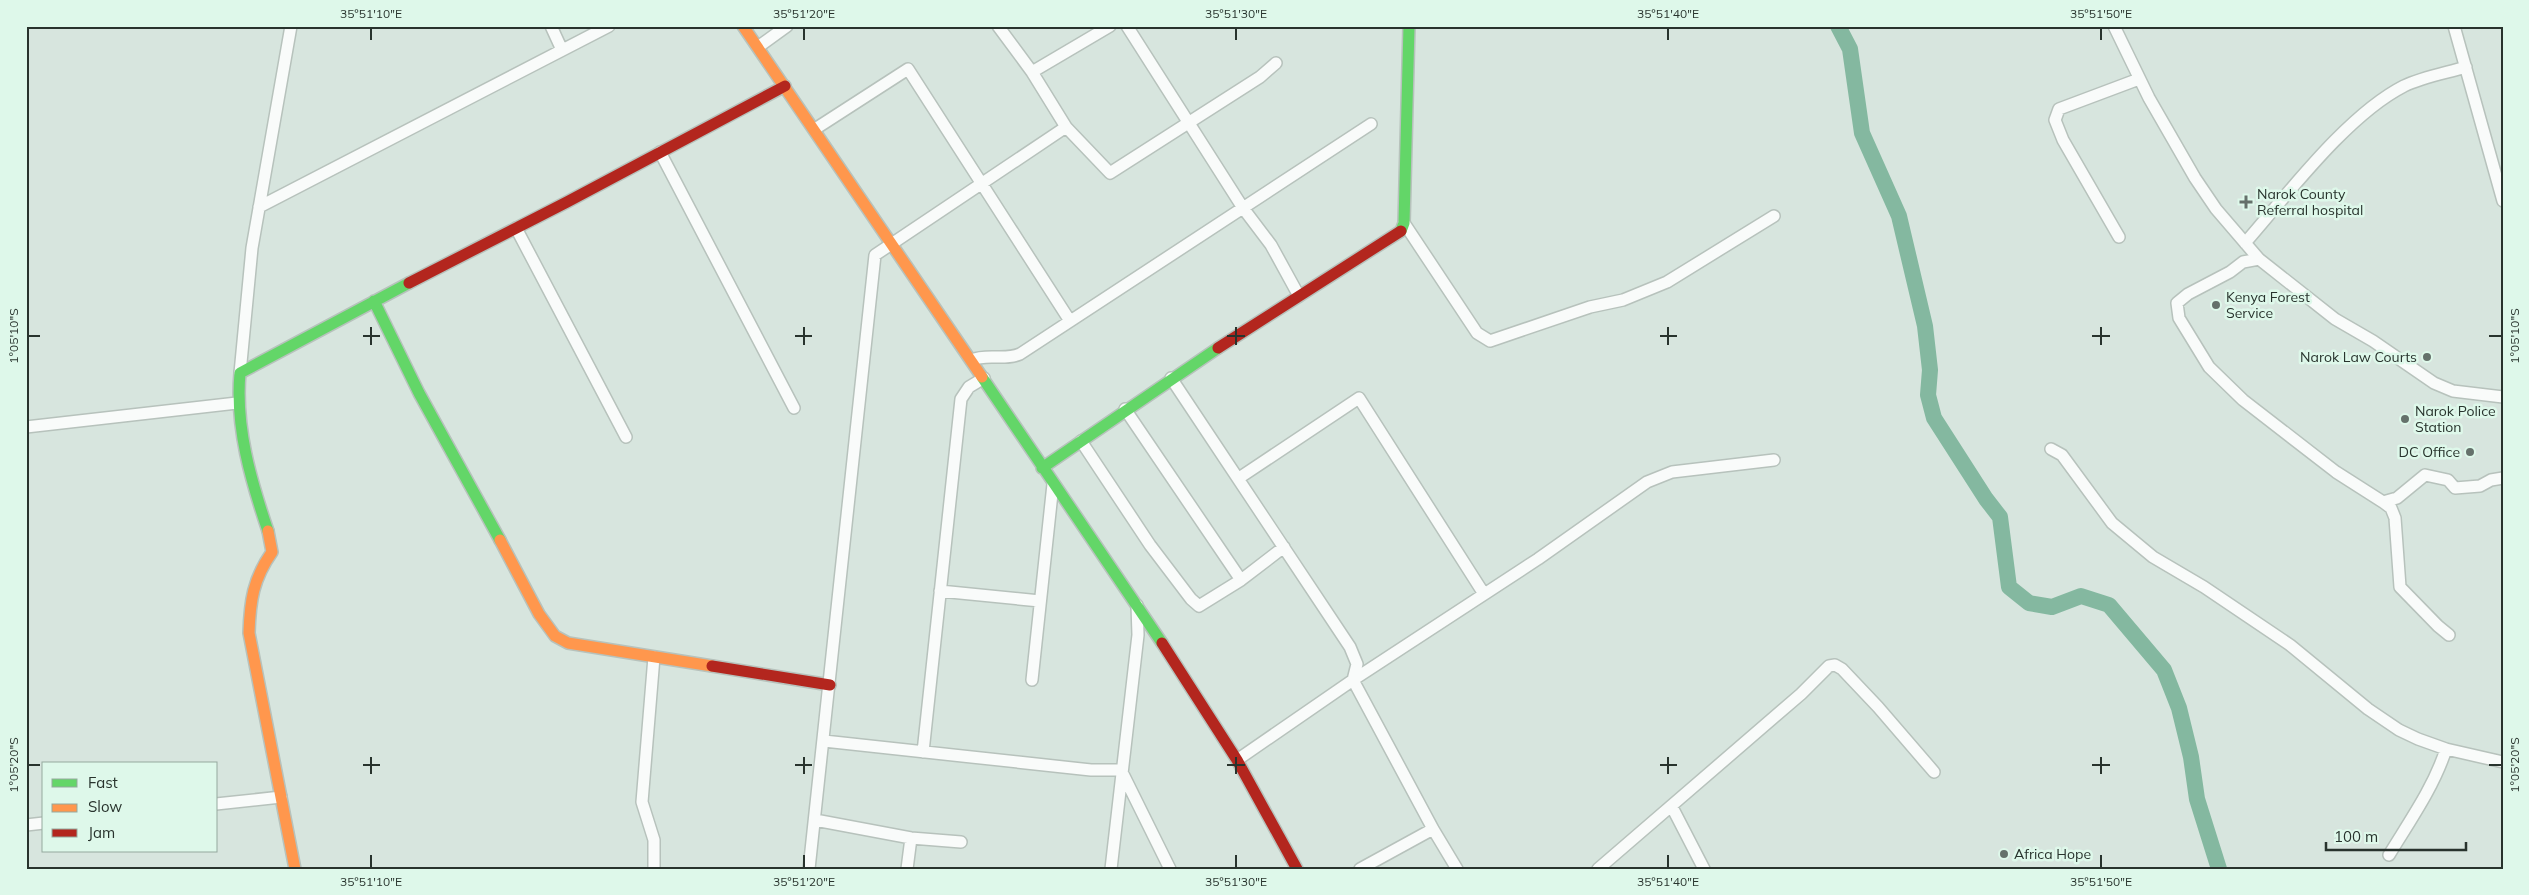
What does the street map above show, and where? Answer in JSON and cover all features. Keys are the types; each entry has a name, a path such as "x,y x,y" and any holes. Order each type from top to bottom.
{"street":[{"path":"291,26 252,248 238,403 251,473 272,544 272,552 264,565 250,600 249,633 295,869"},
{"path":"551,26 562,50"},
{"path":"259,207 609,26"},
{"path":"743,26 984,378 1042,468 1137,604 1237,760 1297,869"},
{"path":"758,47 787,26"},
{"path":"998,26 1032,72 1066,128 1110,173 1260,77 1276,63"},
{"path":"1032,72 1110,26"},
{"path":"1126,26 1243,208 1270,245 1299,296"},
{"path":"1042,468 1171,378 1402,232 1404,222 1409,26"},
{"path":"2114,26 2139,79 2195,178 2216,209 2259,259 2335,319 2373,340 2434,383 2453,391 2503,397"},
{"path":"2454,26 2503,201"},
{"path":"2245,243 2312,165 2363,114 2405,85 2466,67"},
{"path":"815,129 908,69 1070,321"},
{"path":"2119,237 2063,140 2055,120 2055,114 2059,109 2139,79"},
{"path":"240,374 374,301 785,86"},
{"path":"971,360 992,356 1011,358 1371,124"},
{"path":"809,869 874,262 878,252 1066,128"},
{"path":"660,152 794,408"},
{"path":"1404,222 1477,333 1490,341 1590,307 1623,300 1667,282 1774,216"},
{"path":"516,228 626,437"},
{"path":"2259,259 2243,262 2230,272 2188,294 2177,303 2179,318 2210,366 2243,400 2336,472 2391,508 2395,518 2400,587 2449,635"},
{"path":"374,301 419,393 521,577 539,614 555,636 568,643 830,685"},
{"path":"923,752 961,399 969,387 984,378"},
{"path":"1171,378 1239,478 1355,656 1357,671 1353,680"},
{"path":"1239,478 1359,398 1484,594"},
{"path":"26,428 238,403"},
{"path":"1125,410 1241,580"},
{"path":"1081,441 1150,545 1191,599 1199,606 1241,580 1284,547"},
{"path":"2051,449 2062,455 2112,522 2153,557 2204,587 2290,645 2368,709 2399,730 2446,749 2503,762"},
{"path":"1237,760 1353,680 1661,475 1689,469 1774,460"},
{"path":"2383,502 2397,498 2425,475 2448,480 2455,488 2480,486 2490,480 2503,478"},
{"path":"1032,680 1053,484"},
{"path":"940,591 1040,601"},
{"path":"1110,869 1138,635 1137,604"},
{"path":"654,657 642,802 654,840 654,869"},
{"path":"1598,869 1801,694 1824,668 1832,665 1842,669 1878,707 1934,772"},
{"path":"1353,680 1433,829 1457,869"},
{"path":"824,741 1091,770 1121,770"},
{"path":"2389,856 2442,761 2446,749"},
{"path":"1121,770 1170,869"},
{"path":"218,804 281,797"},
{"path":"1672,807 1704,869"},
{"path":"815,820 911,838 961,842"},
{"path":"26,825 42,824"},
{"path":"1360,869 1433,829"},
{"path":"907,869 911,838"}],"waterway":[{"path":"1838,26 1850,49 1862,133 1899,216 1925,326 1930,370 1928,395 1934,418 1986,499 2000,517 2009,587 2029,603 2052,607 2081,596 2109,605 2164,670 2179,708 2191,757 2197,799 2219,869"}],"traffic: fast":[{"path":"1401,231 1404,223 1409,26"},
{"path":"268,531 250,473 242,434 239,393 240,373 409,283"},
{"path":"374,301 419,393 500,540"},
{"path":"1042,468 1218,348"},
{"path":"982,377 1162,643"}],"traffic: slow":[{"path":"743,26 982,377"},
{"path":"268,531 272,552 261,572 254,591 250,611 249,633 295,869"},
{"path":"500,540 539,614 555,636 568,643 712,666"}],"traffic: jam":[{"path":"409,283 567,202 785,86"},
{"path":"1218,348 1401,231"},
{"path":"1162,643 1237,760 1297,869"},
{"path":"712,666 830,685"}],"place":[{"name":"Narok County Referral hospital","path":"2246,202"},
{"name":"Kenya Forest Service","path":"2216,305"},
{"name":"Narok Law Courts","path":"2427,357"},
{"name":"Narok Police Station","path":"2405,419"},
{"name":"DC Office","path":"2470,452"},
{"name":"Africa Hope","path":"2004,854"}]}
